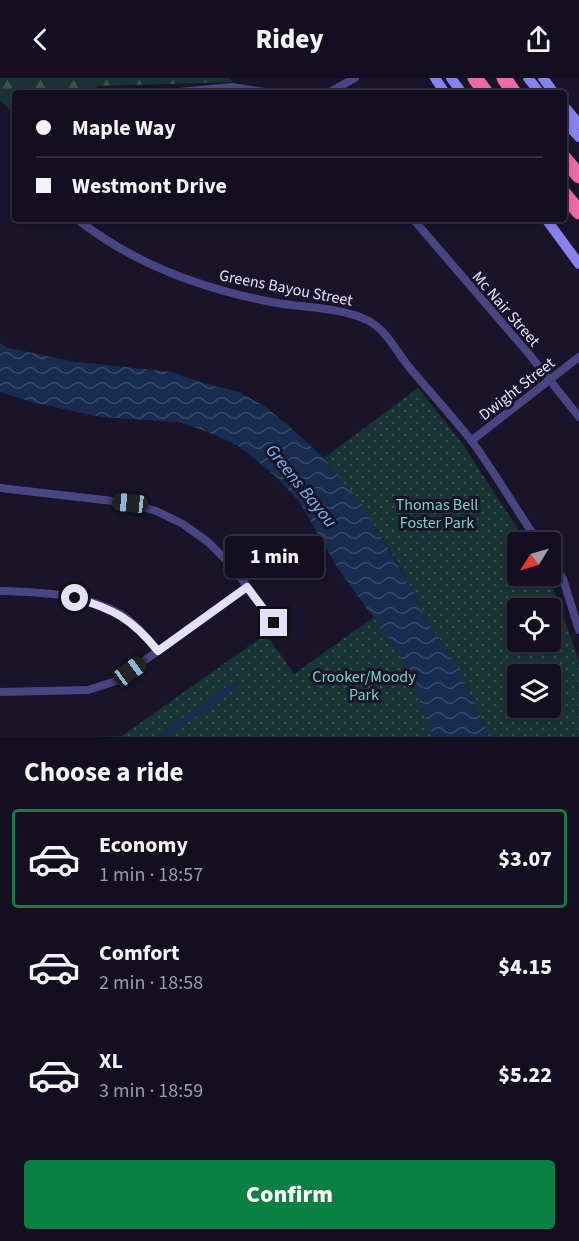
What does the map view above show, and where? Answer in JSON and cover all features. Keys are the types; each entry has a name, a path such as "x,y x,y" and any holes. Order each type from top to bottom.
{"highway":[{"path":"567,161 579,175"},
{"path":"567,198 579,212"}],"main road":[{"path":"528,78 538,90"},
{"path":"567,110 579,124"},
{"path":"567,124 579,137"},
{"path":"546,222 579,264"}],"street":[{"path":"333,90 355,78"},
{"path":"200,90 232,87 252,90"},
{"name":"Greens Bayou Street","path":"81,222 119,248 162,270 205,286 240,296 351,314 369,320 382,332 471,441 532,532"},
{"name":"Mc Nair Street","path":"416,222 579,417"},
{"name":"Dwight Street","path":"471,441 579,357"},
{"path":"0,488 130,503 156,511 183,524 208,542 232,566 274,623"},
{"path":"561,576 579,630"},
{"path":"0,692 88,690 116,681 247,587"},
{"path":"0,591 61,594 90,602 122,615 142,632 158,651"}],"green space":[{"path":"0,78 229,78 234,82 99,86 91,90 12,90 12,112 0,100"},
{"name":"Thomas Bell Foster Park","path":"418,388 462,443 520,532 507,532 507,586 552,586 557,598 507,598 507,652 561,652 561,610 579,661 579,737 489,737 471,695 447,650 426,620 415,594 369,516 324,458"},
{"name":"Crooker/Moody Park","path":"377,615 407,662 438,737 91,737 122,736 266,634 294,674"}],"water":[{"name":"Greens Bayou","path":"0,343 8,348 77,362 172,372 239,392 264,406 324,458 363,506 415,594 426,620 447,649 471,695 489,737 433,737 410,673 389,639 337,567 299,501 273,474 240,447 208,432 178,422 101,417 35,403 0,392"}],"waterway":[{"path":"161,737 235,685"}],"route":[{"path":"75,598 122,615 142,632 158,651 247,587 274,623"}]}
